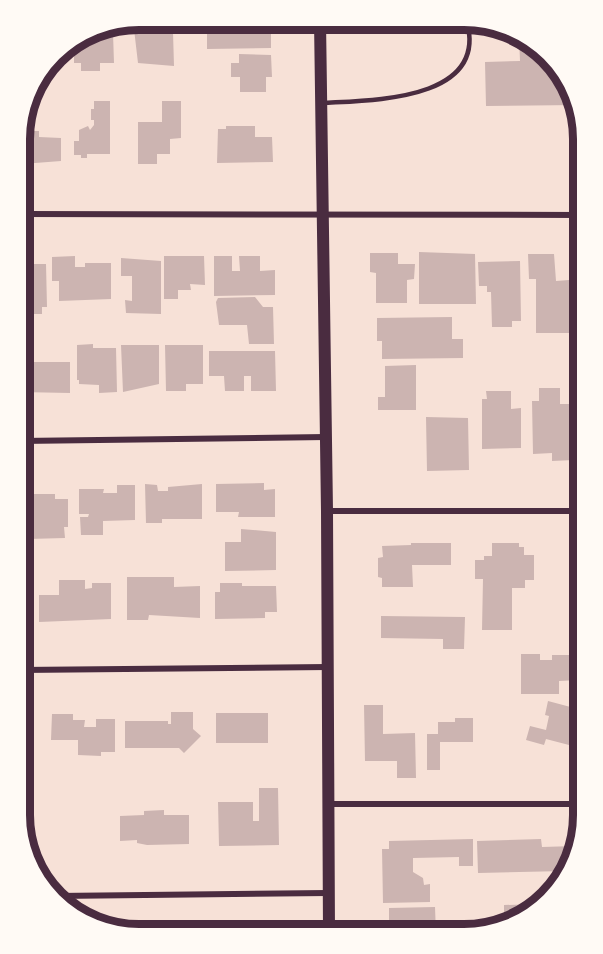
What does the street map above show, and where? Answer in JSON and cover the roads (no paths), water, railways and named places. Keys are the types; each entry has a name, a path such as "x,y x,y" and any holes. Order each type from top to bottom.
{"main road":[{"path":"320,30 327,512 329,924"}],"street":[{"path":"30,214 573,215"},
{"path":"30,441 326,437"},
{"path":"327,512 573,511"},
{"path":"30,670 328,667"},
{"path":"329,804 573,804"},
{"path":"66,896 329,893"}],"lane":[{"path":"321,103 386,100 426,91 458,69 465,60 468,30"}]}
